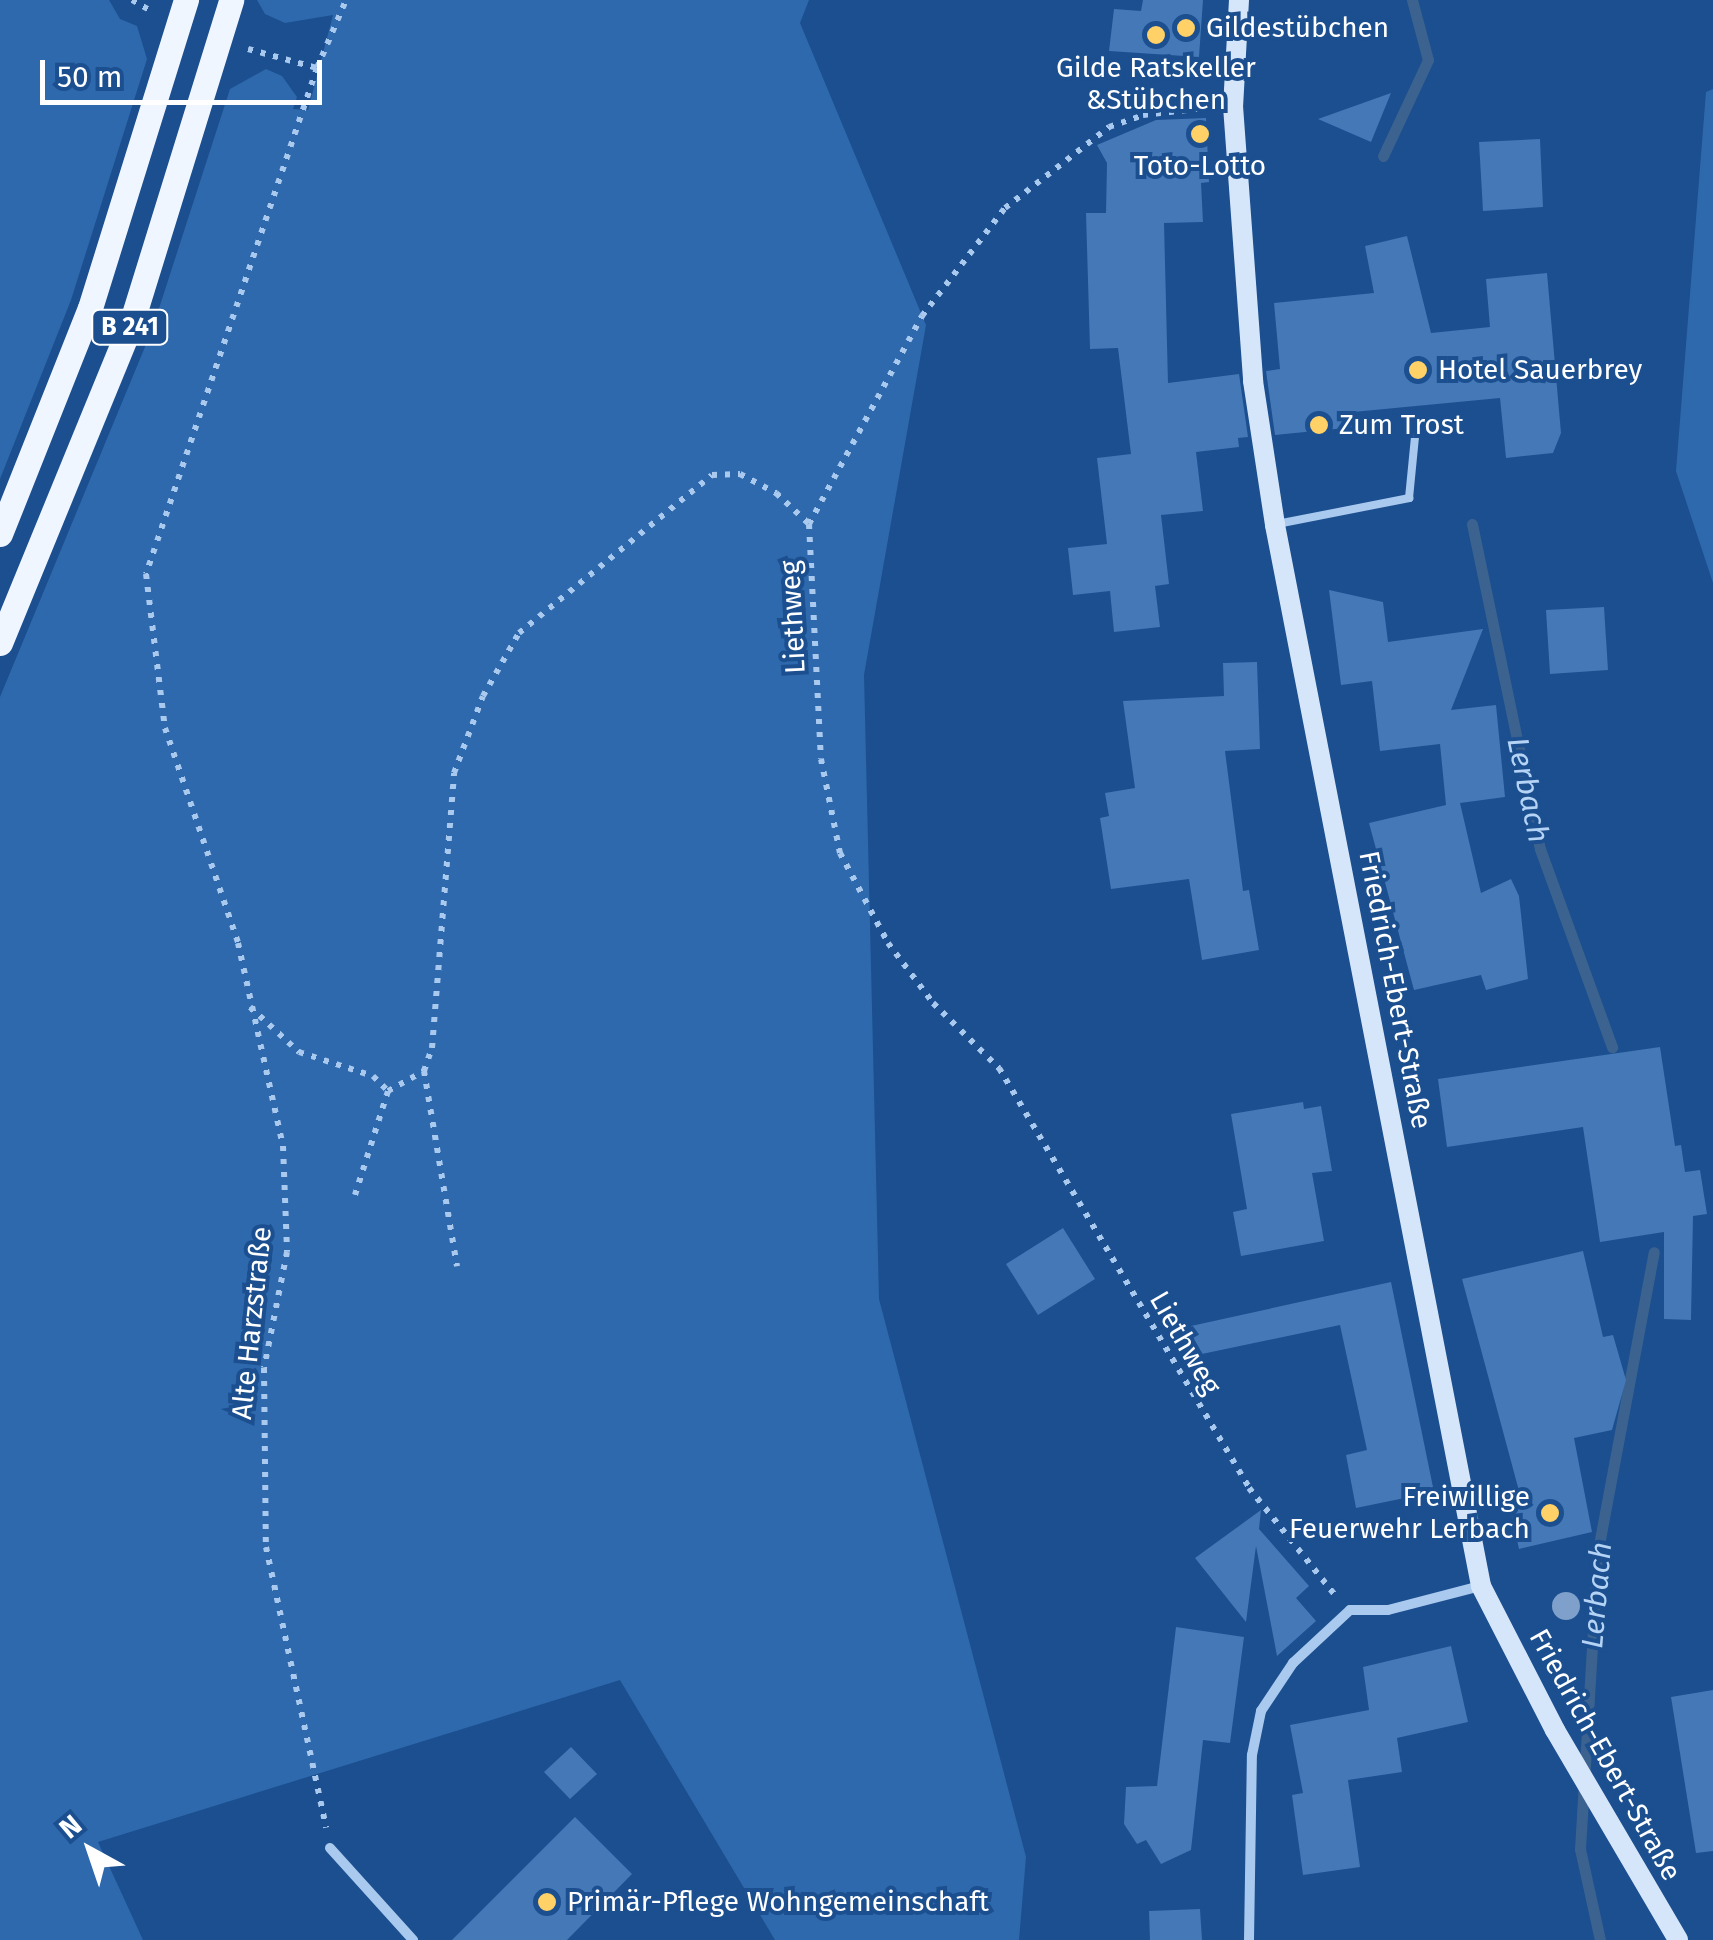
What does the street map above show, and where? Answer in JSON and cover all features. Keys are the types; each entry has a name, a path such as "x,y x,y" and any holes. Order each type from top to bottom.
{"main road":[{"name":"B 241","path":"0,534 90,308 186,0"},
{"name":"B 241","path":"0,643 131,324 230,0"}],"street":[{"name":"Friedrich-Ebert-Straße","path":"1239,0 1232,106 1254,381 1275,525 1481,1586 1554,1730 1678,1940"},
{"path":"1249,1940 1252,1755 1261,1711 1292,1663 1350,1610 1388,1610 1481,1586"},
{"path":"330,1848 413,1940"}],"lane":[{"path":"1275,525 1409,498 1415,438"}],"path":[{"path":"132,0 151,11"},
{"path":"251,49 317,68 346,0"},
{"name":"Alte Harzstraße","path":"317,68 146,574 164,728 238,943 284,1146 288,1252 264,1368 266,1548 330,1848"},
{"path":"809,524 922,316 1005,208 1109,126 1142,115 1232,106"},
{"name":"Liethweg","path":"424,1071 432,1048 454,773 482,696 519,633 712,475 740,474 776,493 809,524 821,760 840,853 899,958 933,1003 999,1068 1248,1488 1350,1610"},
{"path":"250,1008 299,1052 373,1076 388,1091"},
{"path":"355,1195 388,1091 424,1071 457,1266"}],"shaded area":[{"path":"0,0 109,0 120,19 137,26 147,59 71,300 0,479"},
{"path":"257,0 809,0 800,23 926,325 864,675 879,1299 1026,1857 1019,1940 775,1940 620,1680 98,1842 143,1940 0,1940 0,697 152,330 230,89 266,69 282,76 297,97 293,109 308,110 333,15 285,23 265,14"},
{"path":"1713,89 1713,583 1676,471 1706,92"}],"building":[{"name":"Gilde Ratskeller &Stübchen","path":"1143,0 1203,0 1199,57 1109,51 1114,9 1141,11"},
{"path":"1391,93 1371,142 1318,119"},
{"path":"1206,118 1209,182 1201,183 1203,222 1164,223 1168,383 1239,374 1248,437 1238,438 1239,447 1196,452 1203,511 1161,515 1169,584 1155,586 1160,627 1114,632 1110,591 1073,595 1068,548 1107,544 1097,458 1131,454 1118,348 1090,349 1086,213 1106,213 1107,163 1097,145 1156,120"},
{"path":"1540,139 1543,207 1483,211 1479,142"},
{"name":"Hotel Sauerbrey","path":"1407,236 1431,333 1490,327 1486,279 1547,273 1561,433 1553,453 1506,458 1500,398 1353,412 1355,427 1275,435 1266,371 1280,369 1274,303 1374,293 1365,246"},
{"path":"1329,590 1383,602 1388,642 1483,629 1451,710 1496,705 1505,797 1460,803 1481,893 1511,879 1519,896 1528,979 1486,990 1481,975 1414,990 1369,823 1446,805 1440,744 1380,751 1372,681 1341,685"},
{"path":"1604,607 1608,670 1550,674 1546,610"},
{"path":"1257,662 1260,749 1225,751 1243,891 1249,890 1259,950 1202,960 1189,879 1111,889 1100,818 1109,816 1105,793 1135,788 1123,701 1224,696 1223,663"},
{"path":"1660,1047 1675,1146 1681,1145 1685,1172 1700,1170 1707,1214 1693,1216 1691,1320 1664,1319 1664,1232 1600,1242 1583,1127 1447,1147 1438,1079"},
{"path":"1303,1102 1304,1109 1321,1106 1332,1171 1312,1173 1324,1241 1241,1256 1233,1212 1247,1209 1231,1114"},
{"path":"1063,1228 1095,1279 1038,1315 1006,1264"},
{"path":"1583,1251 1603,1337 1613,1335 1626,1380 1612,1430 1574,1438 1592,1532 1519,1549 1507,1494 1519,1491 1462,1279"},
{"path":"1391,1282 1434,1492 1356,1508 1346,1455 1367,1450 1340,1325 1197,1355 1191,1326"},
{"path":"1261,1510 1259,1529 1309,1586 1296,1598 1316,1621 1277,1656 1256,1546 1246,1622 1195,1558"},
{"path":"1176,1627 1244,1637 1230,1743 1203,1740 1191,1850 1161,1864 1146,1840 1137,1844 1124,1824 1126,1787 1157,1786"},
{"path":"1451,1646 1468,1722 1397,1738 1402,1772 1348,1780 1360,1867 1303,1875 1292,1795 1303,1793 1290,1725 1369,1710 1363,1667"},
{"path":"1713,1690 1713,1851 1696,1853 1671,1697"},
{"path":"571,1747 597,1774 570,1799 544,1772"},
{"name":"Primär-Pflege Wohngemeinschaft","path":"575,1817 632,1874 567,1940 452,1940"},
{"path":"1200,1909 1202,1940 1150,1940 1149,1911"}],"waterway":[{"name":"Lerbach","path":"1383,156 1428,60 1412,0"},
{"name":"Lerbach","path":"1472,524 1540,849 1612,1047"},
{"name":"Lerbach","path":"1600,1940 1580,1849 1598,1550 1654,1252"}],"place":[{"name":"Gildestübchen","path":"1186,28"},
{"name":"Gilde Ratskeller &Stübchen","path":"1156,35"},
{"name":"Toto-Lotto","path":"1200,134"},
{"name":"Hotel Sauerbrey","path":"1418,370"},
{"name":"Zum Trost","path":"1319,425"},
{"name":"Freiwillige Feuerwehr Lerbach","path":"1550,1513"},
{"name":"Primär-Pflege Wohngemeinschaft","path":"547,1902"}]}
